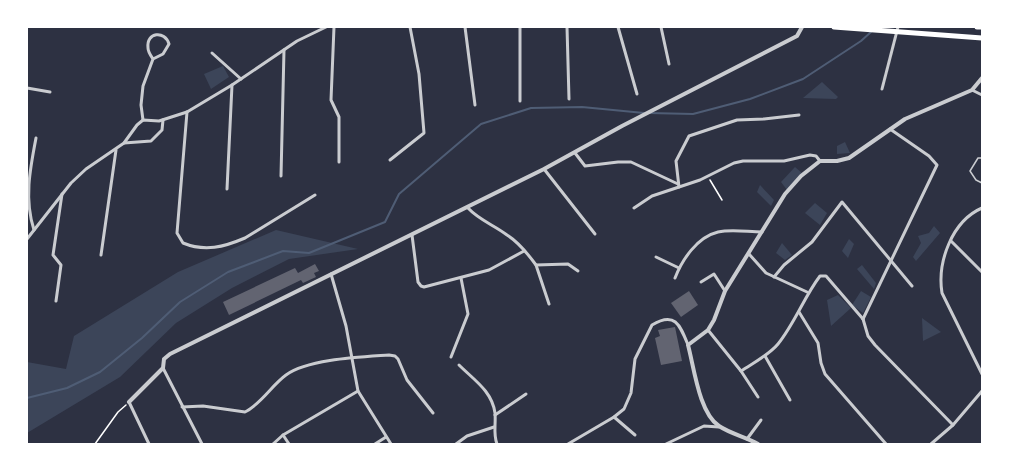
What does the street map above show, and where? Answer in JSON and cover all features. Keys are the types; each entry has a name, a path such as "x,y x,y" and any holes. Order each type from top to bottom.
{"main road":[{"path":"834,27 858,29 897,29 982,38"},
{"path":"976,27 982,27"}],"street":[{"path":"27,239 62,193 86,169 116,150 124,143 137,125 143,120 163,120 187,112 232,85 297,41 326,27"},
{"path":"334,27 331,100 338,117 339,162"},
{"path":"390,160 424,133 419,74 410,27"},
{"path":"465,27 475,105"},
{"path":"520,27 520,101"},
{"path":"567,27 569,99"},
{"path":"618,27 637,94"},
{"path":"661,27 669,64"},
{"path":"202,444 163,368 164,360 170,354 468,208 576,153 622,126 797,36 802,27"},
{"path":"882,89 897,29"},
{"path":"143,120 141,96 142,86 153,59 168,49 168,38 163,34 152,36 148,42 148,49 153,59"},
{"path":"281,176 284,50"},
{"path":"212,53 241,79"},
{"path":"688,344 708,330 714,320 725,290 749,254 785,194 801,176 820,161 837,161 849,158 861,152 890,129 905,120 972,90 982,78"},
{"path":"227,189 232,85"},
{"path":"27,88 50,92"},
{"path":"972,90 982,95"},
{"path":"187,112 177,233 183,243 202,248 218,247 234,243 245,238 315,195"},
{"path":"678,186 676,161 690,136 737,120 799,115"},
{"path":"124,143 151,141 162,130 163,120"},
{"path":"864,319 937,165 929,156 890,129"},
{"path":"34,230 29,214 28,200 30,170 36,138"},
{"path":"101,255 116,150"},
{"path":"576,153 585,166 631,162 678,186"},
{"path":"634,208 652,196 708,177 734,163 744,161 773,162 810,155 816,156 820,161"},
{"path":"544,169 595,234"},
{"path":"56,301 61,265 53,255 62,193"},
{"path":"774,277 784,265 812,242 842,202 912,286"},
{"path":"468,208 474,215 508,235 536,265 548,304"},
{"path":"982,208 966,216 959,224 941,268 940,280 942,293 982,374"},
{"path":"675,278 679,268 692,249 716,233 727,231 762,232"},
{"path":"412,235 418,282 420,286 424,287 490,270 524,251"},
{"path":"951,241 982,272"},
{"path":"749,254 763,270 774,277 807,292"},
{"path":"656,257 679,268"},
{"path":"536,265 568,264 578,271"},
{"path":"331,274 346,326 358,391 391,444"},
{"path":"701,282 714,274 725,290"},
{"path":"741,371 765,356 778,344 799,312 807,292 823,274 864,319 868,336 875,345 953,425"},
{"path":"451,357 466,323 468,314 461,278"},
{"path":"799,312 818,343 821,363 825,374 886,444"},
{"path":"568,444 614,417 624,408 631,393 635,359 652,325 656,322 672,320 676,321 682,328 688,344 704,408 710,418 719,427"},
{"path":"708,330 741,371 758,397"},
{"path":"182,407 203,406 245,412 250,410 273,386 294,370 307,366 352,358 395,356 398,359 407,380 433,413"},
{"path":"765,356 790,400"},
{"path":"459,365 488,393 492,400 495,415 494,427 497,444"},
{"path":"149,444 129,402 163,368"},
{"path":"273,444 283,435 358,391"},
{"path":"932,444 953,425 982,391"},
{"path":"495,415 526,394"},
{"path":"614,417 635,435"},
{"path":"747,439 761,420"},
{"path":"666,444 704,426 719,427 757,444"},
{"path":"456,444 467,436 494,427"},
{"path":"283,435 289,444"},
{"path":"375,444 386,437"}],"lane":[{"path":"982,158 978,158 970,171 976,180 982,183"}],"path":[{"path":"708,177 722,200"},
{"path":"95,444 118,412 129,402"}],"shaded area":[{"path":"223,66 229,77 211,89 204,74"},
{"path":"822,82 838,97 836,99 803,98"},
{"path":"845,142 850,153 837,154 837,146"},
{"path":"795,167 802,173 787,190 781,182"},
{"path":"760,185 774,200 771,206 757,192"},
{"path":"815,203 827,213 820,225 805,213"},
{"path":"934,226 940,233 916,261 913,257 921,243 918,236 929,233"},
{"path":"276,230 358,249 289,259 232,288 176,323 120,377 27,433 27,362 66,369 74,336 178,272"},
{"path":"849,239 854,244 848,258 842,251"},
{"path":"782,243 792,255 785,260 776,253"},
{"path":"862,265 876,283 874,289 857,269"},
{"path":"861,291 871,297 863,313 852,305"},
{"path":"838,295 851,308 831,326 827,300"},
{"path":"922,318 941,332 923,341"}],"building":[{"path":"315,264 319,271 314,273 316,277 303,283 301,280 229,315 223,302 295,268 298,273"},
{"path":"689,291 698,305 681,317 671,303"},
{"path":"675,327 682,361 661,365 655,338 660,336 658,330"}],"waterway":[{"path":"649,113 693,114 750,99 803,79 861,41 871,32"},
{"path":"27,398 67,388 100,372 142,338 180,302 228,272 283,251 309,253 385,222 399,194 481,124 531,108 582,107 644,113"}]}
